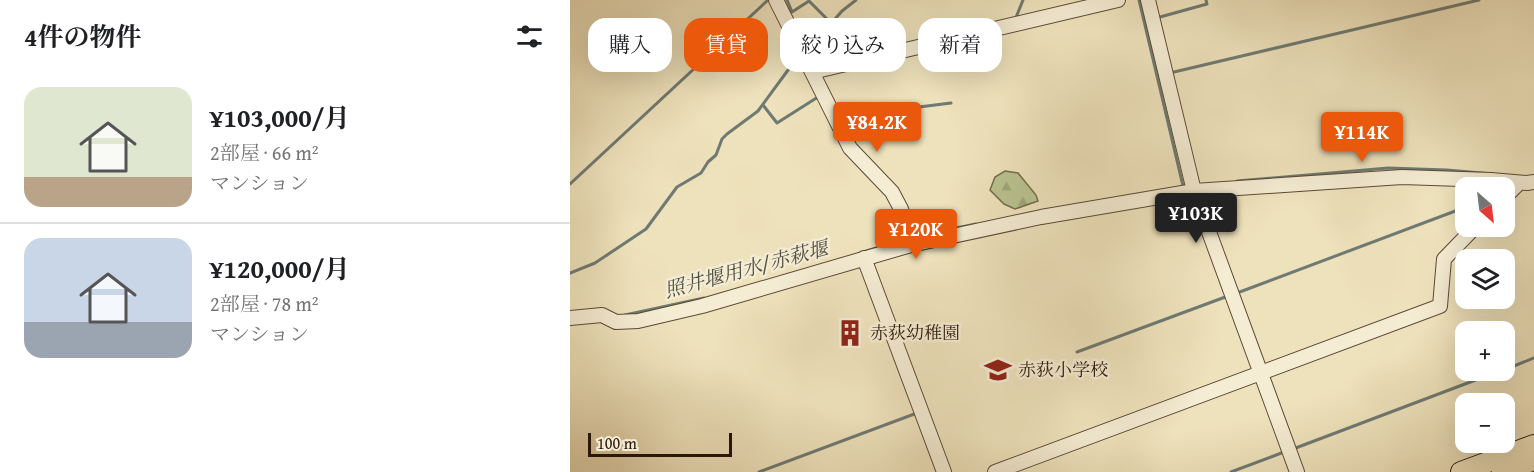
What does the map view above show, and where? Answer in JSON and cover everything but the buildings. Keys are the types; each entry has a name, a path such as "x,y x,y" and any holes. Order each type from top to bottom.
{"highway":[{"path":"1461,472 1534,445"},
{"path":"1502,472 1534,460"}],"street":[{"path":"776,0 785,18"},
{"path":"906,50 1118,0"},
{"path":"1148,0 1194,191 1259,374 1297,472"},
{"path":"812,72 850,148 892,192 901,209 911,245"},
{"path":"570,318 602,315 616,322 638,321 702,306 911,245 1041,217 1194,191 1402,177 1534,182"},
{"path":"1515,187 1519,183"},
{"path":"995,472 1440,306 1444,259 1465,237"},
{"path":"864,258 944,472"}],"green space":[{"path":"1005,171 1018,173 1036,195 1038,201 1015,209 1004,204 990,190 995,177"}],"waterway":[{"path":"570,184 768,0"},
{"path":"787,0 792,12 809,1 826,18"},
{"path":"836,18 856,0"},
{"path":"1015,20 1023,0"},
{"path":"1139,0 1183,186"},
{"path":"1160,17 1207,4 1206,0"},
{"path":"1174,72 1479,0"},
{"path":"570,273 595,263 646,229 677,187 701,173 716,155 722,139 758,111 787,72"},
{"path":"763,105 777,123 818,97 820,99"},
{"path":"839,113 847,120 871,113 951,103"},
{"name":"照井堰用水/赤萩堰","path":"1237,181 1388,168 1493,174"},
{"path":"1237,293 1455,211"},
{"name":"照井堰用水/赤萩堰","path":"912,237 976,224"},
{"name":"照井堰用水/赤萩堰","path":"863,252 906,239"},
{"path":"1077,352 1228,296"},
{"name":"照井堰用水/赤萩堰","path":"625,315 704,298"},
{"path":"1515,366 1534,358"},
{"path":"1293,449 1473,381"},
{"path":"759,472 917,413"},
{"path":"1231,472 1284,452"}],"place":[{"name":"赤荻幼稚園","path":"850,333"},
{"name":"赤荻小学校","path":"998,370"}]}
